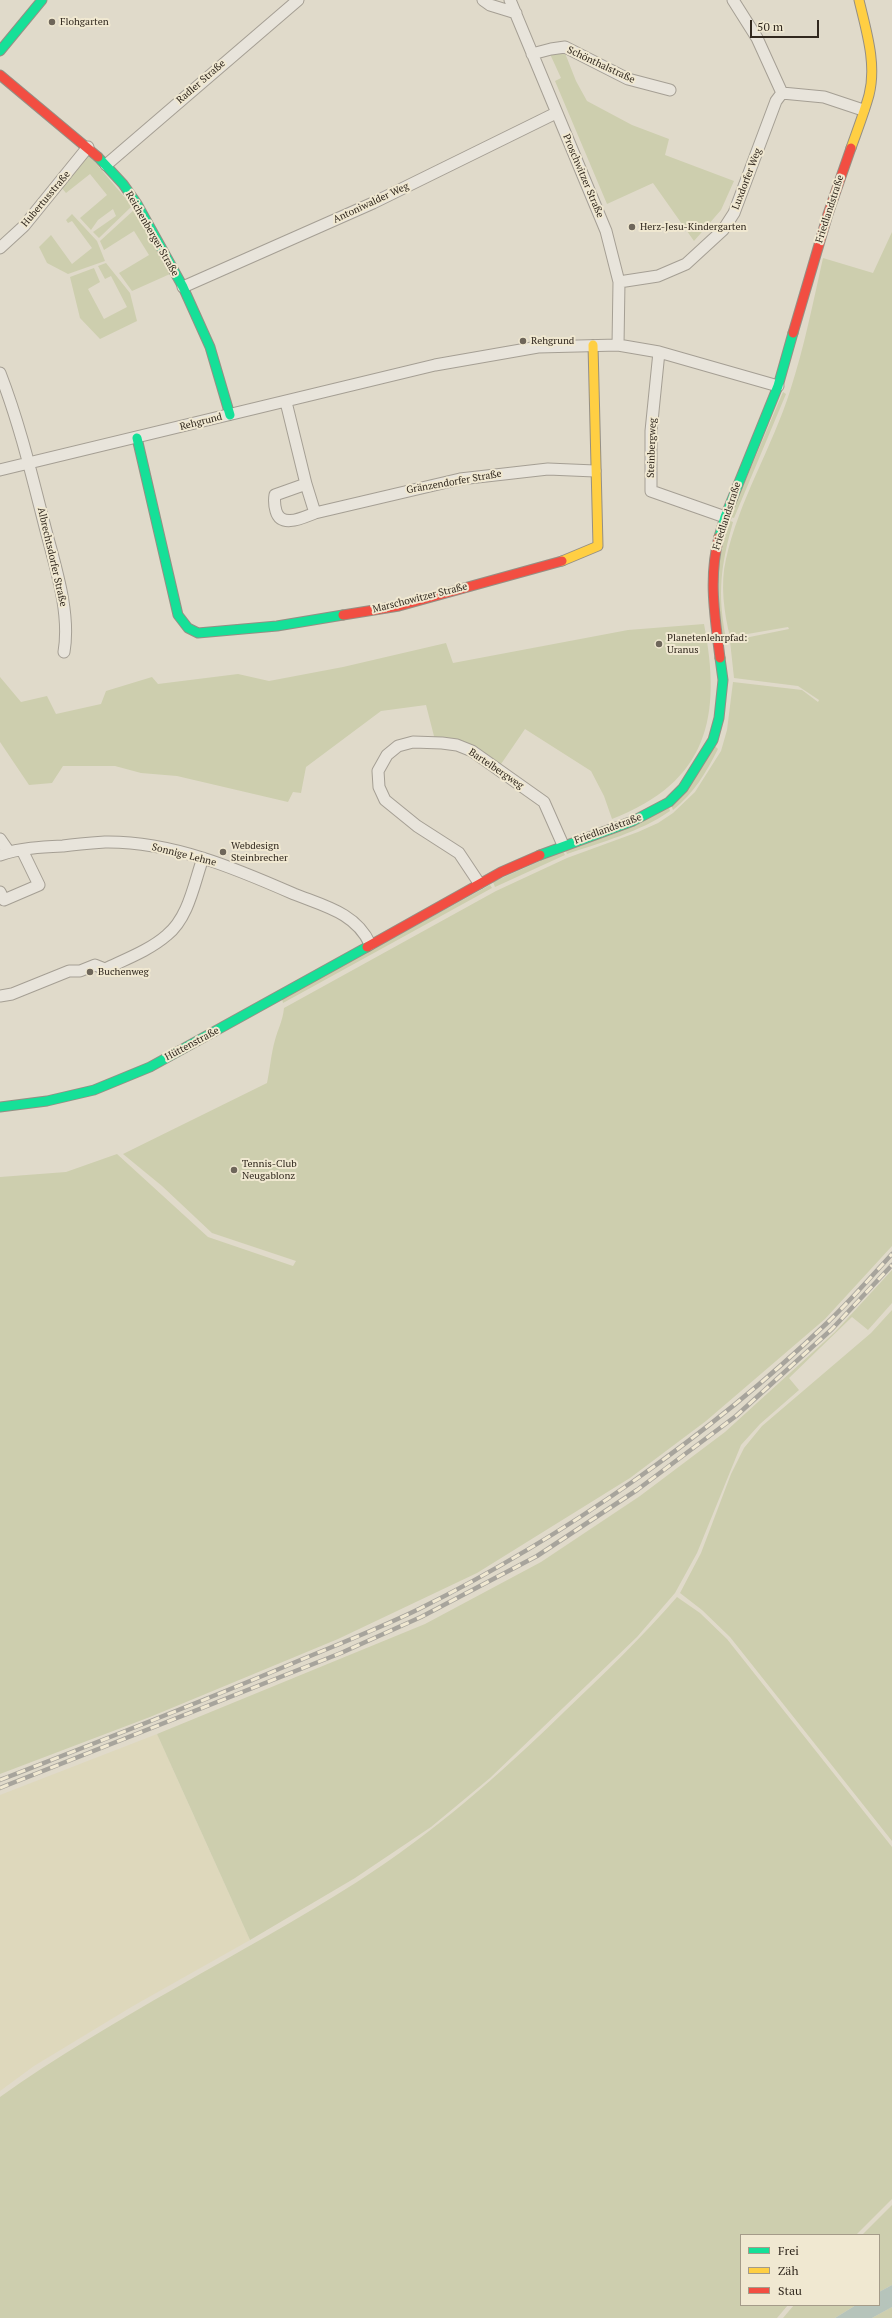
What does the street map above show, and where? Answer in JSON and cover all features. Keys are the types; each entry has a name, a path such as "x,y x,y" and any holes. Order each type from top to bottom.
{"street":[{"path":"0,51 42,0"},
{"name":"Radler Straße","path":"106,165 298,0"},
{"path":"483,0 490,5 516,13"},
{"name":"Proschwitzer Straße","path":"510,0 606,231 619,282 618,345"},
{"path":"733,0 757,38 782,93 824,97 863,110"},
{"name":"Friedlandstraße","path":"370,944 501,872 563,845 627,824 669,802 683,788 713,740 719,718 723,680 713,607 712,579 714,557 725,516 778,386 806,288 869,94 872,75 871,50 859,0"},
{"name":"Schönthalstraße","path":"532,54 551,48 565,47 628,79 670,90"},
{"name":"Reichenberger Straße","path":"0,74 88,146 106,165 137,204 183,287 210,347 230,415"},
{"name":"Luxdorfer Weg","path":"619,282 658,276 686,264 722,230 734,213 776,101 782,93"},
{"name":"Antoniwalder Weg","path":"183,287 373,203 556,113"},
{"name":"Hubertusstraße","path":"0,248 24,226 88,146"},
{"name":"Marschowitzer Straße","path":"137,438 178,615 188,628 198,633 276,626 399,606 575,557 598,546 595,471 594,345"},
{"name":"Rehgrund","path":"0,470 465,358 538,347 618,345 660,352 778,386"},
{"name":"Steinbergweg","path":"660,352 651,431 651,491 725,516"},
{"path":"0,373 29,463"},
{"path":"286,402 306,484 315,513"},
{"name":"Albrechtsdorfer Straße","path":"29,463 63,601 67,632 64,652"},
{"name":"Gränzendorfer Straße","path":"306,484 275,495 273,502 277,515 284,520 291,521 315,513 460,479 548,469 595,471"},
{"name":"Bartelbergweg","path":"479,883 459,853 417,826 385,800 379,787 378,771 386,755 398,746 413,742 435,743 457,745 472,751 544,802 563,845"},
{"path":"0,838 4,854"},
{"name":"Sonnige Lehne","path":"4,854 22,850 106,842 151,846 203,858 246,873 340,913 355,922 370,944"},
{"path":"0,892 4,900 39,885 22,850"},
{"path":"0,996 12,994 69,971 80,971 95,965 105,969 141,952 168,935 187,906 203,858"},
{"name":"Hüttenstraße","path":"0,1107 47,1101 94,1090 126,1078 179,1052 370,944"}],"shaded area":[{"path":"157,1734 250,1940 133,2006 34,2066 0,2091 0,1795"},
{"path":"892,2285 892,2307 872,2318 835,2318 854,2306 880,2306 880,2291"}],"green space":[{"path":"565,53 576,81 587,101 632,125 669,139 665,155 734,181 721,210 694,241 653,183 607,204 555,81 561,78 550,54"},
{"path":"88,154 132,206 99,238 93,232 116,216 113,209 98,220 91,230 80,218 107,195 90,174 66,193 61,187"},
{"path":"135,209 170,274 132,291 119,273 149,255 134,231 104,250 100,241"},
{"path":"72,214 97,241 105,261 68,274 47,263 39,247 51,235 72,264 92,248 72,221 68,223 66,220"},
{"path":"892,232 892,1246 825,1319 706,1421 630,1478 477,1573 338,1639 150,1717 0,1774 0,1177 66,1172 117,1154 208,1237 293,1266 296,1261 212,1233 162,1186 123,1154 267,1083 276,1036 282,1020 284,1008 496,891 567,858 638,832 658,823 673,813 695,792 721,751 727,730 733,682 802,690 818,702 819,700 798,686 734,678 730,641 789,629 788,627 730,637 726,618 723,588 724,569 739,516 783,412 790,391 804,342 823,258 873,273"},
{"path":"106,263 130,293 137,321 100,339 80,318 70,277 94,268 100,282 88,289 104,319 127,307 111,276 105,279 98,266"},
{"path":"783,392 786,394 734,518 730,517"},
{"path":"728,520 733,522 723,566 721,593 723,622 726,638 723,638 716,579"},
{"path":"704,624 709,658 711,688 708,717 701,742 688,766 669,786 644,804 612,819 604,796 591,771 525,729 499,767 435,740 426,705 381,711 306,767 301,793 293,792 288,802 177,776 141,773 115,766 63,766 52,783 29,785 0,742 0,677 21,702 47,696 56,714 101,704 106,691 152,677 158,684 238,674 269,681 343,667 446,643 453,663 628,630"},
{"path":"715,746 718,749 704,774 687,797 673,810 671,805"},
{"path":"669,807 670,811 633,831 567,854 565,849"},
{"path":"563,851 565,855 495,887 493,882"},
{"path":"490,885 492,888 283,1003 282,999"},
{"path":"892,1270 892,1303 868,1330 852,1317 789,1378 799,1390 760,1424 741,1445 697,1553 675,1593 637,1637 490,1778 431,1827 355,1878 250,1940 157,1734 425,1624 541,1562 640,1496 725,1432 835,1332"},
{"path":"892,1310 892,1841 730,1637 702,1610 680,1593 701,1553 731,1474 744,1448 762,1426 871,1333"},
{"path":"677,1597 700,1613 727,1639 892,1847 892,2199 857,2234 740,2234 740,2306 787,2306 777,2318 0,2318 0,2097 87,2040 313,1909 386,1863 439,1823 515,1759 650,1627"},
{"path":"892,2205 892,2285 880,2291 880,2234 863,2234"},
{"path":"793,2306 854,2306 835,2318 783,2318"},
{"path":"892,2307 892,2318 872,2318 890,2308"}],"railway":[{"path":"0,1780 187,1707 374,1629 419,1609 473,1581 527,1550 634,1481 685,1444 734,1405 827,1323 892,1254"},
{"path":"0,1788 341,1653 421,1617 537,1556 637,1490 736,1416 832,1329 892,1265"}],"traffic: fast":[{"path":"0,51 42,0"},
{"path":"98,157 123,184 137,204 183,287 210,347 230,415"},
{"path":"719,537 725,517 778,386 793,333"},
{"path":"137,438 178,615 188,628 198,633 277,626 343,615"},
{"path":"540,855 633,821 669,802 683,788 713,740 719,718 723,680 720,658"},
{"path":"0,1107 47,1101 94,1090 150,1067 367,947"}],"traffic: slow":[{"path":"851,148 869,95 872,71 870,47 859,0"},
{"path":"562,561 598,546 593,345"}],"traffic: jam":[{"path":"0,75 98,157"},
{"path":"793,333 828,214 851,148"},
{"path":"719,537 713,582 720,658"},
{"path":"343,615 399,606 562,561"},
{"path":"367,947 501,872 540,855"}],"place":[{"name":"Flohgarten","path":"52,22"},
{"name":"Herz-Jesu-Kindergarten","path":"632,227"},
{"name":"Rehgrund","path":"523,341"},
{"name":"Planetenlehrpfad: Uranus","path":"659,644"},
{"name":"Webdesign Steinbrecher","path":"223,852"},
{"name":"Buchenweg","path":"90,972"},
{"name":"Tennis-Club Neugablonz","path":"234,1170"}]}
